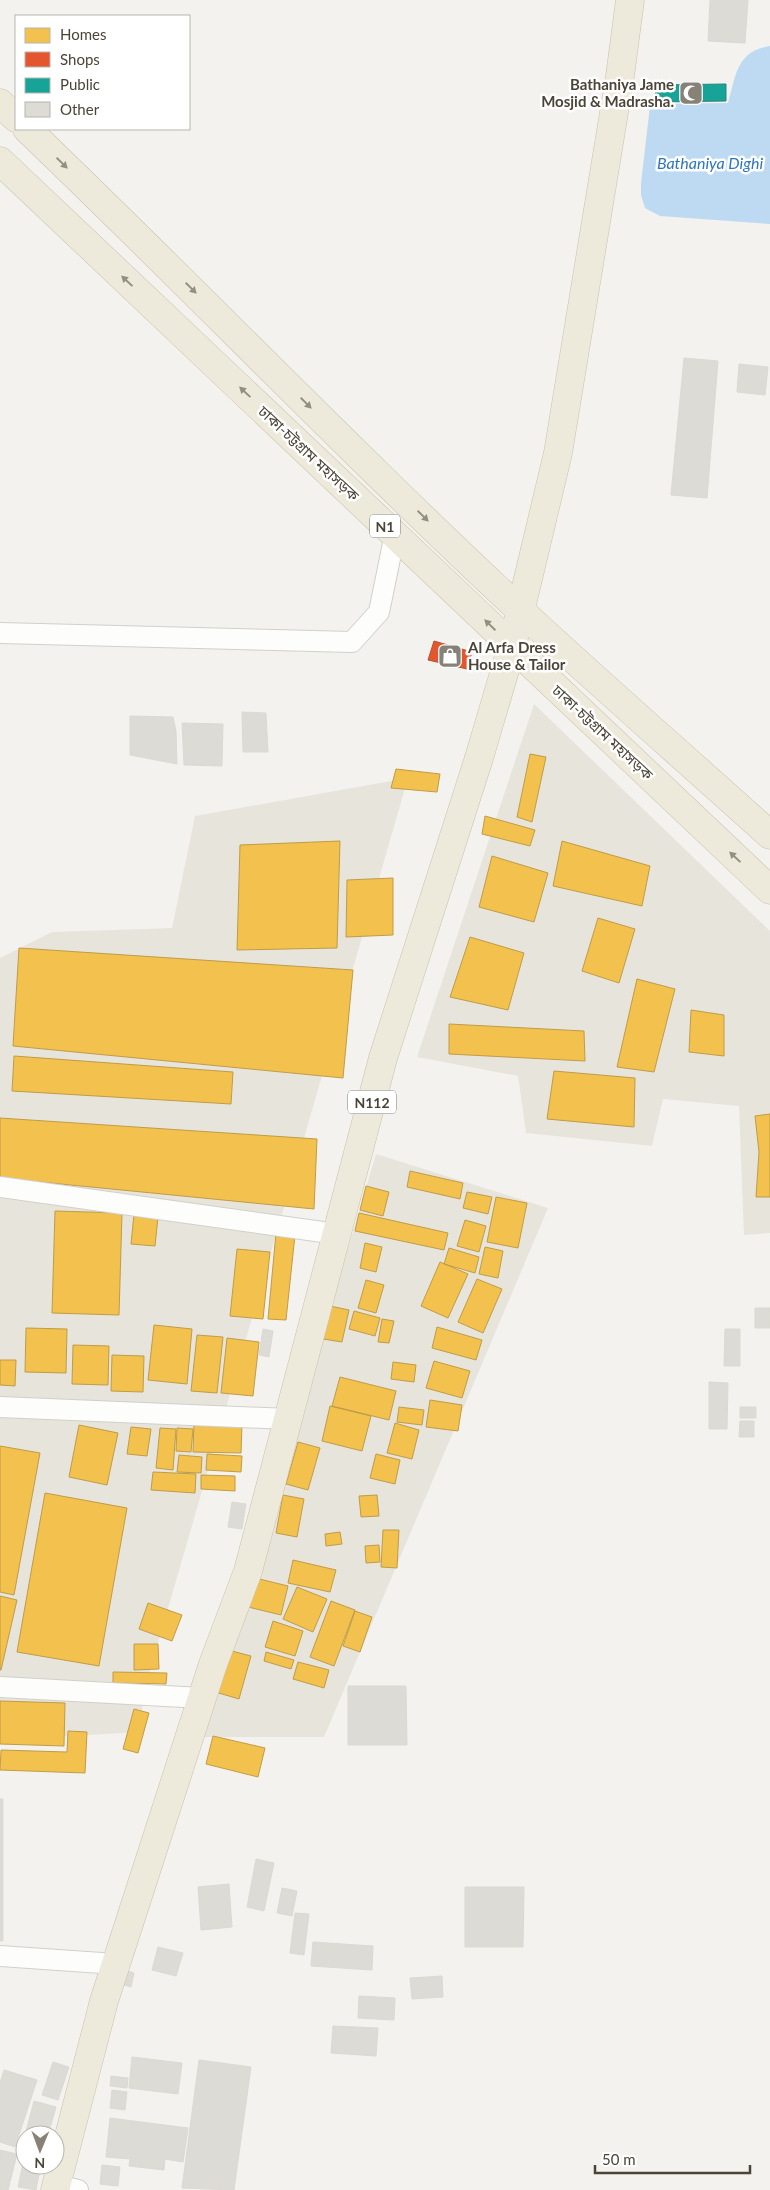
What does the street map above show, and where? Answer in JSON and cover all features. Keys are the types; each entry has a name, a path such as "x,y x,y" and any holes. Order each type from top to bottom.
{"highway":[{"name":"N112","path":"63,2188 104,2001 202,1698 248,1571 383,1058 479,758 512,646 558,453 620,76 630,0"},
{"path":"0,102 15,117"},
{"name":"N1","path":"28,130 521,611 770,835"},
{"name":"ঢাকা-চট্টগ্রাম মহাসড়ক","path":"0,161 770,890"}],"street":[{"path":"0,633 352,642 379,612 395,534"},
{"path":"0,1187 337,1234"},
{"path":"0,1407 288,1419"},
{"path":"0,1687 202,1698"},
{"path":"0,1956 116,1964"}],"shaded area":[{"path":"534,704 770,931 770,1233 744,1235 739,1106 663,1099 652,1146 526,1133 518,1076 417,1057"},
{"path":"408,778 143,1695 141,1732 0,1740 0,958 52,932 172,928 195,816"},
{"path":"376,1154 548,1208 324,1737 203,1737"}],"water":[{"name":"Bathaniya Dighi","path":"770,46 770,224 660,216 645,208 641,195 641,183 650,106 654,104 728,103 736,74 744,59 750,53"}],"building: Homes":[{"path":"530,754 546,757 532,822 517,817"},
{"path":"396,769 440,774 437,792 391,788"},
{"path":"485,816 535,830 530,846 482,834"},
{"path":"340,841 337,948 237,950 240,845"},
{"path":"562,841 650,866 642,906 553,886"},
{"path":"492,856 548,873 534,922 479,907"},
{"path":"393,878 393,935 346,937 347,880"},
{"path":"598,918 635,929 619,983 582,971"},
{"path":"470,937 524,953 508,1010 450,997"},
{"path":"19,948 353,970 343,1078 13,1046"},
{"path":"637,979 675,989 654,1072 617,1067"},
{"path":"691,1010 724,1015 724,1056 689,1052"},
{"path":"449,1024 584,1031 585,1061 449,1054"},
{"path":"14,1056 233,1072 231,1104 12,1091"},
{"path":"554,1071 635,1078 634,1127 547,1119"},
{"path":"770,1114 770,1197 756,1197 759,1152 755,1116"},
{"path":"0,1118 317,1139 314,1209 0,1178"},
{"path":"410,1171 463,1183 460,1199 407,1187"},
{"path":"366,1186 389,1192 383,1216 360,1210"},
{"path":"467,1192 492,1197 488,1214 463,1208"},
{"path":"496,1197 527,1203 518,1248 487,1242"},
{"path":"55,1211 122,1213 119,1315 52,1313"},
{"path":"359,1213 448,1233 444,1250 355,1231"},
{"path":"134,1214 158,1217 155,1246 131,1244"},
{"path":"465,1220 486,1226 479,1252 457,1246"},
{"path":"276,1233 295,1235 286,1320 268,1319"},
{"path":"365,1243 382,1247 376,1272 360,1268"},
{"path":"485,1247 503,1251 498,1278 479,1274"},
{"path":"449,1248 479,1257 475,1273 444,1264"},
{"path":"237,1249 270,1252 263,1319 230,1316"},
{"path":"440,1262 468,1274 448,1318 421,1306"},
{"path":"477,1279 502,1289 483,1333 458,1322"},
{"path":"366,1280 384,1285 376,1313 358,1308"},
{"path":"330,1306 349,1310 342,1342 323,1339"},
{"path":"354,1311 380,1318 375,1336 349,1329"},
{"path":"382,1319 394,1321 389,1343 378,1342"},
{"path":"154,1325 192,1329 187,1384 148,1380"},
{"path":"437,1327 482,1340 476,1360 432,1348"},
{"path":"26,1328 67,1329 66,1373 25,1372"},
{"path":"197,1335 223,1337 217,1393 191,1391"},
{"path":"227,1338 259,1342 253,1396 221,1393"},
{"path":"73,1345 109,1346 108,1385 72,1384"},
{"path":"112,1355 144,1356 143,1392 111,1391"},
{"path":"0,1360 16,1360 15,1386 0,1385"},
{"path":"434,1361 470,1371 462,1398 426,1388"},
{"path":"393,1362 416,1365 414,1382 391,1379"},
{"path":"340,1377 396,1391 389,1420 332,1406"},
{"path":"430,1400 462,1405 458,1431 426,1427"},
{"path":"330,1406 371,1416 362,1451 322,1441"},
{"path":"399,1407 424,1410 422,1425 397,1422"},
{"path":"194,1423 242,1424 241,1453 193,1452"},
{"path":"395,1423 419,1430 412,1459 387,1453"},
{"path":"79,1425 118,1433 107,1485 69,1477"},
{"path":"131,1427 151,1429 147,1456 127,1454"},
{"path":"160,1428 176,1429 173,1470 156,1468"},
{"path":"177,1428 193,1429 191,1452 176,1451"},
{"path":"298,1442 320,1448 308,1490 286,1484"},
{"path":"0,1446 40,1453 14,1595 0,1592"},
{"path":"207,1454 242,1456 241,1472 206,1470"},
{"path":"376,1454 400,1460 395,1484 370,1478"},
{"path":"179,1455 202,1457 201,1473 177,1472"},
{"path":"153,1472 196,1474 195,1493 151,1490"},
{"path":"201,1475 235,1476 235,1491 201,1489"},
{"path":"45,1493 127,1508 99,1666 17,1652"},
{"path":"283,1495 304,1499 297,1537 276,1533"},
{"path":"377,1495 379,1516 361,1517 359,1496"},
{"path":"383,1530 399,1530 397,1568 381,1567"},
{"path":"340,1532 342,1544 326,1546 325,1534"},
{"path":"379,1545 380,1562 366,1563 365,1546"},
{"path":"293,1560 336,1570 330,1592 288,1583"},
{"path":"251,1577 288,1586 281,1615 244,1606"},
{"path":"297,1587 327,1599 313,1632 283,1619"},
{"path":"0,1596 17,1600 1,1670 0,1670"},
{"path":"331,1601 355,1610 334,1666 310,1657"},
{"path":"148,1603 182,1615 172,1641 139,1629"},
{"path":"355,1611 372,1617 360,1652 343,1646"},
{"path":"273,1621 303,1631 295,1656 265,1647"},
{"path":"134,1644 158,1644 159,1669 134,1670"},
{"path":"224,1649 251,1656 239,1699 212,1691"},
{"path":"266,1652 294,1660 291,1669 264,1661"},
{"path":"298,1662 329,1670 324,1688 293,1679"},
{"path":"113,1672 167,1673 166,1684 113,1683"},
{"path":"0,1701 65,1703 64,1746 0,1744"},
{"path":"134,1709 149,1713 138,1753 123,1749"},
{"path":"68,1731 87,1732 85,1773 0,1770 1,1750 67,1752"},
{"path":"213,1736 265,1748 258,1777 206,1764"}],"building: Shops":[{"name":"Al Arfa Dress House & Tailor","path":"434,641 472,652 467,669 428,660"}],"building: Public":[{"name":"Bathaniya Jame Mosjid & Madrasha.","path":"726,84 726,101 656,102 655,85"}],"building: Other":[{"path":"710,0 748,0 745,43 708,41"},
{"path":"684,358 718,361 707,498 671,495"},
{"path":"739,364 768,367 765,395 737,392"},
{"path":"242,712 266,713 268,752 243,752"},
{"path":"130,716 173,717 176,731 177,764 130,755"},
{"path":"182,723 223,724 222,766 184,765"},
{"path":"755,1308 770,1308 770,1328 755,1328"},
{"path":"263,1329 273,1331 269,1357 259,1355"},
{"path":"725,1329 740,1329 740,1366 724,1366"},
{"path":"709,1382 728,1383 727,1429 709,1429"},
{"path":"740,1407 756,1407 756,1418 740,1418"},
{"path":"740,1421 754,1421 754,1437 739,1437"},
{"path":"232,1502 246,1504 242,1529 228,1527"},
{"path":"348,1686 406,1686 407,1745 348,1745"},
{"path":"0,1799 3,1799 3,1941 0,1941"},
{"path":"256,1859 274,1863 264,1911 247,1907"},
{"path":"229,1884 232,1927 201,1930 198,1887"},
{"path":"465,1887 524,1887 523,1947 465,1947"},
{"path":"282,1888 297,1891 292,1916 277,1913"},
{"path":"295,1913 309,1914 304,1955 290,1953"},
{"path":"313,1942 373,1946 372,1970 311,1966"},
{"path":"158,1947 183,1953 176,1976 152,1970"},
{"path":"125,1970 134,1973 131,1987 121,1984"},
{"path":"442,1976 443,1997 412,1999 410,1978"},
{"path":"359,1996 395,1998 394,2020 358,2018"},
{"path":"333,2026 378,2028 376,2056 331,2053"},
{"path":"132,2057 182,2063 178,2094 129,2088"},
{"path":"199,2060 251,2067 234,2190 182,2188"},
{"path":"53,2062 69,2067 58,2100 42,2095"},
{"path":"4,2070 37,2080 22,2125 15,2125 15,2147 0,2142 0,2083"},
{"path":"111,2076 128,2078 127,2088 110,2086"},
{"path":"112,2090 127,2092 125,2110 110,2108"},
{"path":"34,2101 56,2107 51,2125 28,2125"},
{"path":"110,2118 188,2128 183,2162 165,2159 164,2170 129,2166 130,2159 106,2157"},
{"path":"0,2150 15,2154 10,2182 0,2180"},
{"path":"102,2165 120,2167 118,2186 100,2184"},
{"path":"21,2175 39,2175 36,2190 18,2187"},
{"path":"0,2180 10,2183 8,2190 0,2190"}],"place":[{"name":"Bathaniya Jame Mosjid & Madrasha.","path":"691,93"},
{"name":"Al Arfa Dress House & Tailor","path":"450,656"}]}
